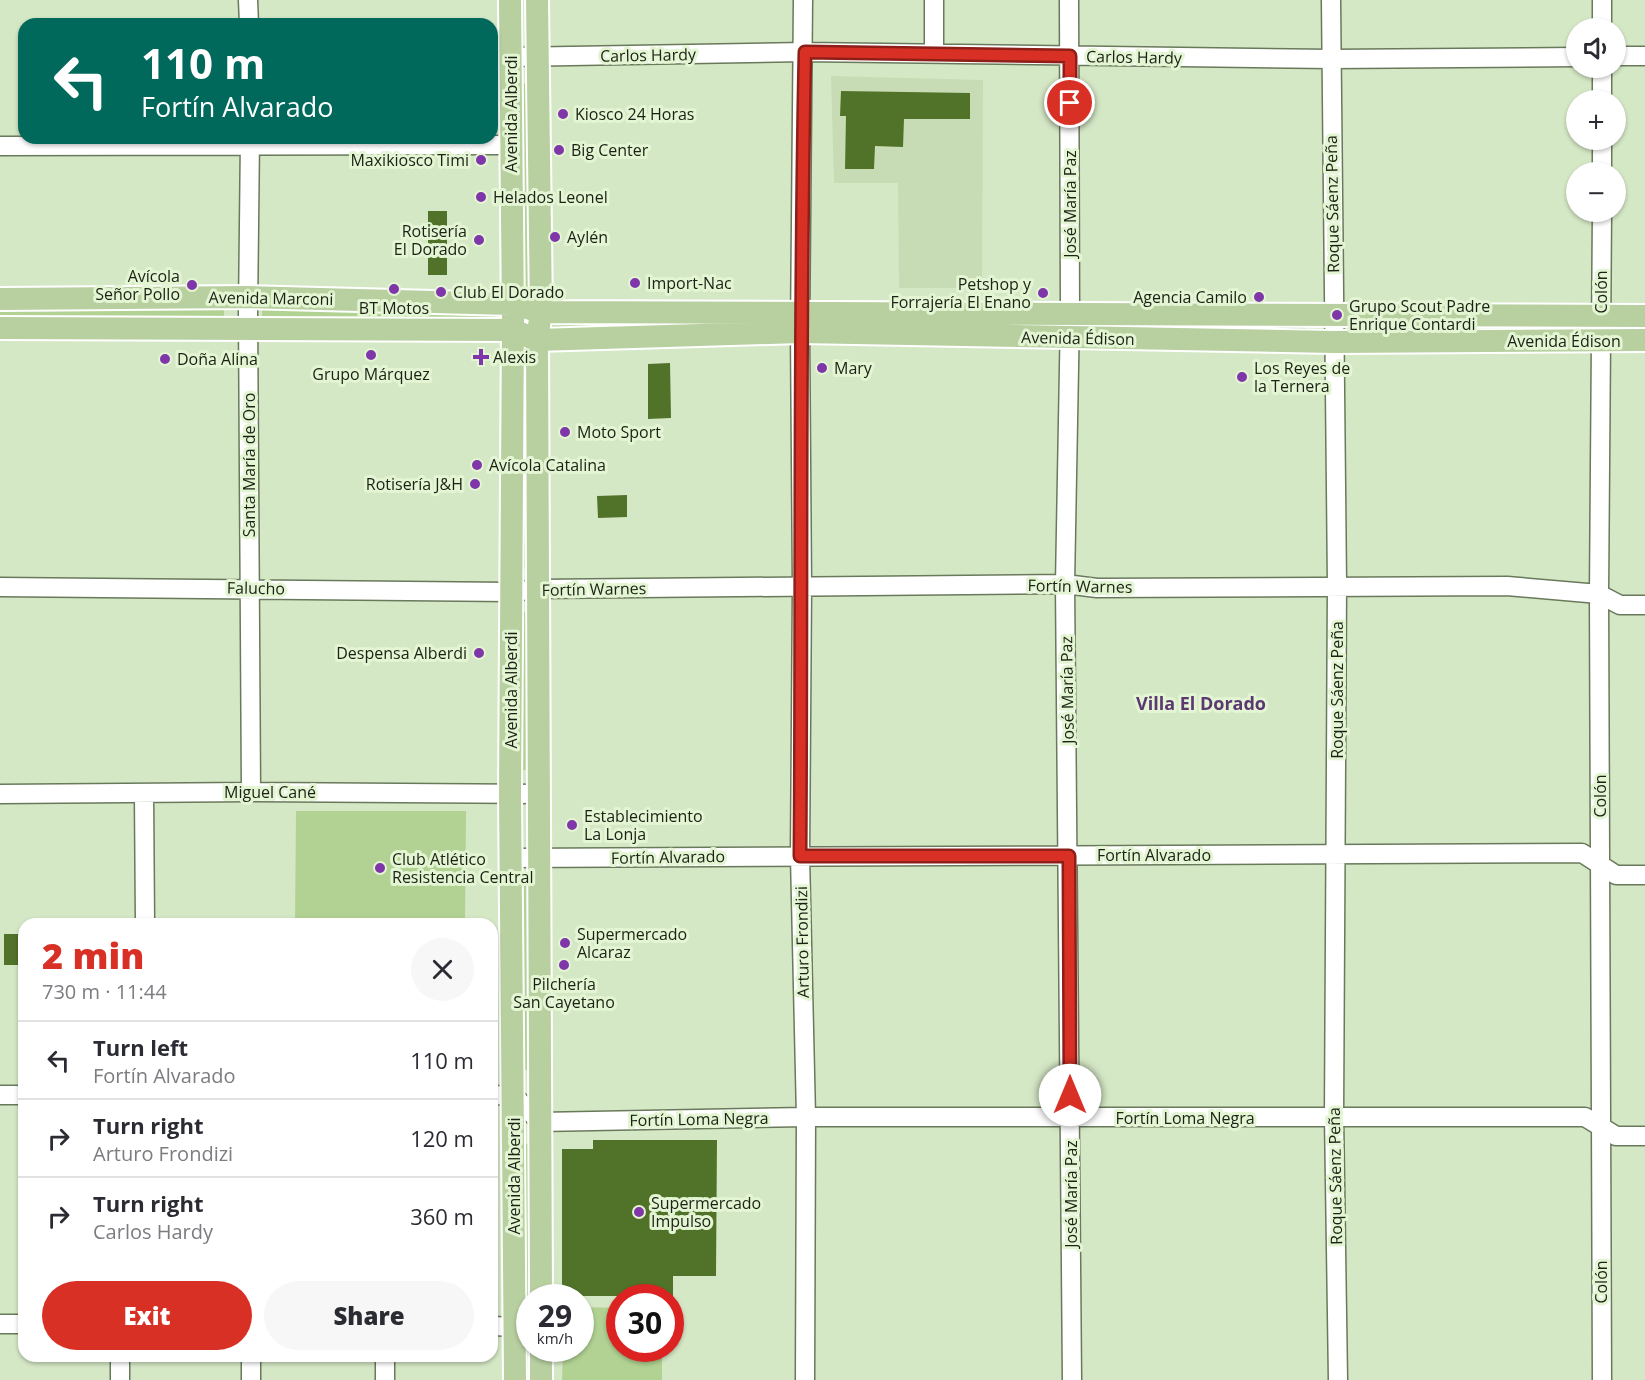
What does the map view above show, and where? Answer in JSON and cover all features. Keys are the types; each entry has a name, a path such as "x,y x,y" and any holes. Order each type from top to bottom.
{"main road":[{"name":"Avenida Alberdi","path":"510,0 513,330 510,794 512,858 503,1096 503,1327 515,1380"},
{"name":"Avenida Alberdi","path":"537,0 541,312 537,340 541,1284"},
{"name":"Avenida Marconi","path":"0,299 248,297 512,304 541,312"},
{"name":"Avenida Édison","path":"541,312 800,322 1069,337 1334,342 1645,340"},
{"name":"Avenida Édison","path":"513,330 537,340 800,322 1070,313 1645,316"},
{"name":"Avenida Marconi","path":"0,328 513,330"},
{"path":"541,1362 541,1380"}],"street":[{"path":"248,0 249,18"},
{"name":"Arturo Frondizi","path":"803,0 805,52 800,322 802,587 800,856 806,1117 805,1380"},
{"path":"934,0 934,53"},
{"name":"José María Paz","path":"1070,0 1070,313 1065,585 1072,1380"},
{"name":"Roque Sáenz Peña","path":"1331,0 1338,585 1334,1116 1338,1380"},
{"path":"1602,0 1602,18"},
{"name":"Carlos Hardy","path":"511,57 805,52 1331,59 1566,57"},
{"path":"1626,56 1645,56"},
{"path":"0,146 125,144"},
{"name":"Santa María de Oro","path":"250,144 248,297 251,792"},
{"path":"423,144 510,145"},
{"name":"Colón","path":"1602,222 1599,594 1602,1380"},
{"name":"Fortín Warnes","path":"511,592 539,589 1065,585 1097,588 1338,585 1507,586 1599,594 1620,605 1645,605"},
{"name":"Falucho","path":"0,587 250,587 511,592"},
{"name":"Miguel Cané","path":"0,795 251,792 539,794"},
{"path":"144,795 145,918"},
{"name":"Fortín Alvarado","path":"512,858 1582,853 1616,875 1645,875"},
{"path":"0,1095 18,1095"},
{"path":"503,1096 540,1122"},
{"name":"Fortín Loma Negra","path":"540,1122 806,1117 1070,1119 1334,1116 1585,1117 1616,1136 1645,1136"},
{"path":"0,1324 18,1324"},
{"path":"120,1362 120,1380"},
{"path":"251,1362 251,1380"},
{"path":"385,1362 385,1380"}],"shaded area":[{"path":"831,76 983,80 982,288 899,288 898,183 834,183"},
{"path":"519,83 530,84 532,295 521,295"},
{"path":"0,304 224,307 224,319 0,317"},
{"path":"262,306 498,312 498,323 262,317"},
{"path":"1079,320 1306,320 1306,333 1079,333"},
{"path":"1351,322 1578,322 1578,334 1351,334"},
{"path":"551,323 776,324 552,329"},
{"path":"519,352 529,352 531,569 521,569"},
{"path":"519,612 530,612 528,770 517,770"},
{"name":"Club Atlético Resistencia Central","path":"296,811 466,811 465,918 295,918"},
{"path":"522,878 531,878 533,1070 522,1070"},
{"path":"523,1144 532,1144 532,1284 522,1284"},
{"path":"594,1307 606,1308 606,1362 662,1362 662,1380 562,1380 563,1362 594,1362"},
{"path":"522,1362 532,1362 532,1380 522,1380"}],"building":[{"path":"841,91 970,93 970,119 904,119 903,147 875,146 874,169 845,169 846,116 840,116"},
{"path":"428,211 447,211 447,275 428,275"},
{"path":"670,363 671,418 648,419 648,364"},
{"path":"627,495 627,517 598,518 597,496"},
{"path":"4,934 18,934 18,965 4,965"},
{"name":"Supermercado Impulso","path":"593,1140 717,1140 716,1276 673,1276 673,1284 606,1284 606,1296 594,1296 594,1284 562,1284 562,1149 593,1149"}],"place":[{"name":"Kiosco 24 Horas","path":"563,114"},
{"name":"Big Center","path":"559,150"},
{"name":"Maxikiosco Timi","path":"481,160"},
{"name":"Helados Leonel","path":"481,197"},
{"name":"Aylén","path":"555,237"},
{"name":"Rotisería El Dorado","path":"479,240"},
{"name":"Import-Nac","path":"635,283"},
{"name":"Avícola Señor Pollo","path":"192,285"},
{"name":"BT Motos","path":"394,289"},
{"name":"Club El Dorado","path":"441,292"},
{"name":"Petshop y Forrajería El Enano","path":"1043,293"},
{"name":"Agencia Camilo","path":"1259,297"},
{"name":"Grupo Scout Padre Enrique Contardi","path":"1337,315"},
{"name":"Grupo Márquez","path":"371,355"},
{"name":"Alexis","path":"481,357"},
{"name":"Doña Alina","path":"165,359"},
{"name":"Mary","path":"822,368"},
{"name":"Los Reyes de la Ternera","path":"1242,377"},
{"name":"Moto Sport","path":"565,432"},
{"name":"Avícola Catalina","path":"477,465"},
{"name":"Rotisería J&H","path":"475,484"},
{"name":"Despensa Alberdi","path":"479,653"},
{"name":"Establecimiento La Lonja","path":"572,825"},
{"name":"Club Atlético Resistencia Central","path":"380,868"},
{"name":"Supermercado Alcaraz","path":"565,943"},
{"name":"Pilchería San Cayetano","path":"564,965"},
{"name":"Supermercado Impulso","path":"639,1212"}],"district":[{"name":"Villa El Dorado","path":"1201,704"}],"route":[{"path":"1070,103 1070,56 805,52 800,332 802,587 800,856 1069,856 1070,1095"}]}
